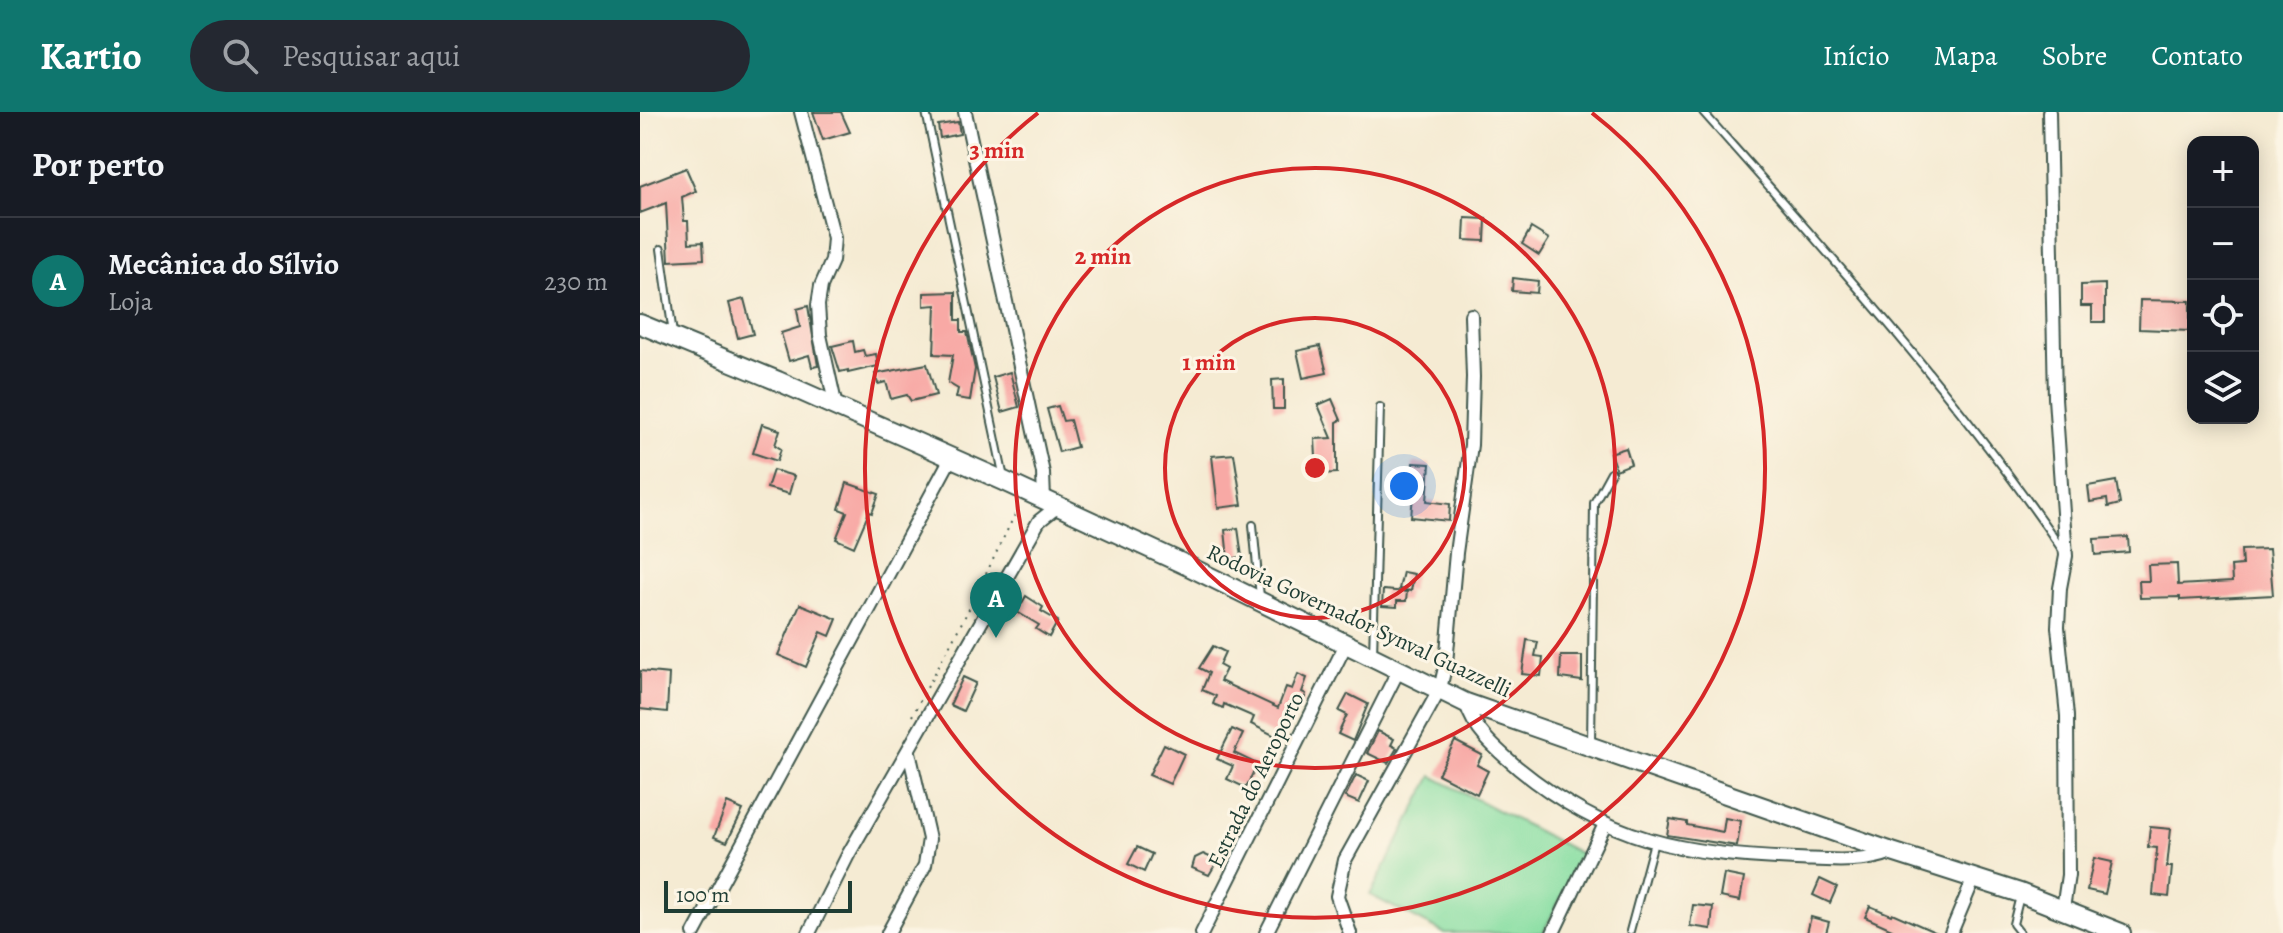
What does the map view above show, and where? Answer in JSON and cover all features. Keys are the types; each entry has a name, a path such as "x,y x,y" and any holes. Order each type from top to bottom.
{"main road":[{"name":"Rodovia Governador Synval Guazzelli","path":"641,326 1004,481 1466,703 1892,852 2020,893 2121,933"}],"street":[{"path":"801,112 834,238 832,261 821,286 818,305 820,335 836,407"},
{"path":"809,933 848,855 1051,503 965,112"},
{"path":"2049,112 2055,398 2066,556 2058,627 2067,716 2068,875 2063,909"},
{"path":"1350,933 1337,896 1345,860 1440,689 1446,663 1456,553 1471,445 1471,315"},
{"path":"694,933 951,458"},
{"name":"Estrada do Aeroporto","path":"1202,933 1346,644"},
{"path":"1266,933 1399,669"},
{"path":"1466,703 1471,722 1541,787 1605,824 1654,842 1708,852 1827,860 1879,857 1892,852"},
{"path":"888,933 925,865 929,839 909,752"},
{"path":"1553,933 1605,824"},
{"path":"1951,933 1974,878"}],"lane":[{"path":"926,112 1004,481"},
{"path":"1703,112 1866,297 2024,493 2066,556"},
{"path":"661,249 673,338"},
{"path":"1373,657 1380,407"},
{"path":"1591,747 1594,503 1611,472"},
{"path":"1253,525 1260,602"},
{"path":"1630,931 1654,842"},
{"path":"2020,893 2013,924 2020,933"}],"path":[{"path":"911,724 913,714 1026,493"}],"green space":[{"path":"1432,776 1583,855 1543,933 1444,933 1370,895"}],"building":[{"path":"813,112 841,112 850,132 823,140"},
{"path":"958,122 960,134 940,138 938,125"},
{"path":"686,168 696,191 682,197 684,221 688,221 689,243 703,242 704,259 669,261 666,203 640,213 640,186"},
{"path":"1465,218 1486,219 1485,241 1464,240"},
{"path":"1531,228 1549,239 1539,255 1522,244"},
{"path":"1513,278 1538,281 1537,293 1512,291"},
{"path":"2105,284 2105,322 2092,322 2092,306 2081,306 2081,285"},
{"path":"956,292 956,320 961,320 961,332 967,332 975,369 970,400 956,398 958,389 948,383 953,355 934,354 936,305 924,306 924,293"},
{"path":"744,299 753,334 738,338 729,303"},
{"path":"2140,300 2187,301 2187,331 2139,329"},
{"path":"808,306 818,366 812,367 809,355 789,361 781,333 800,327 797,309"},
{"path":"853,341 855,352 863,350 865,356 876,354 878,366 840,372 832,346"},
{"path":"1320,346 1327,373 1303,378 1297,351"},
{"path":"927,364 936,395 911,401 907,395 891,399 886,382 878,384 875,374"},
{"path":"1010,372 1019,407 1002,412 993,377"},
{"path":"1284,379 1284,409 1273,409 1272,380"},
{"path":"1332,399 1341,420 1337,422 1337,473 1317,474 1315,439 1332,438 1318,405"},
{"path":"1058,406 1063,421 1070,420 1077,447 1059,452 1047,409"},
{"path":"762,424 780,430 775,445 781,449 777,461 753,453"},
{"path":"1626,448 1631,464 1616,470 1610,453"},
{"path":"1234,454 1242,505 1218,508 1212,456"},
{"path":"1413,463 1430,464 1427,501 1450,504 1449,521 1411,517"},
{"path":"773,470 794,476 789,494 767,488"},
{"path":"2116,481 2120,504 2108,507 2107,499 2090,502 2088,486"},
{"path":"847,483 879,494 854,547 836,539 847,512 839,509"},
{"path":"1238,528 1242,557 1228,559 1225,530"},
{"path":"2128,537 2129,552 2095,555 2094,539"},
{"path":"2269,549 2273,595 2180,600 2180,597 2140,598 2139,581 2149,581 2148,565 2177,564 2178,585 2232,582 2231,566 2242,565 2241,550"},
{"path":"1403,572 1414,574 1411,591 1399,589"},
{"path":"1383,590 1407,592 1406,601 1397,601 1397,607 1382,606"},
{"path":"1026,596 1043,607 1041,611 1058,621 1049,637 1036,629 1039,625 1017,612"},
{"path":"800,604 837,619 830,636 821,632 806,667 778,655"},
{"path":"1527,640 1538,642 1535,656 1543,657 1541,676 1522,674"},
{"path":"1213,646 1225,652 1219,665 1226,669 1220,681 1278,708 1286,687 1292,689 1298,674 1307,678 1302,705 1294,702 1277,737 1251,724 1254,717 1224,704 1223,708 1213,704 1216,696 1202,690 1209,673 1199,668"},
{"path":"1561,656 1582,656 1582,681 1560,678"},
{"path":"640,671 669,674 667,712 640,709"},
{"path":"963,677 976,683 963,711 950,705"},
{"path":"1348,694 1368,704 1353,741 1338,734 1347,715 1339,711"},
{"path":"1232,729 1243,734 1234,753 1257,764 1246,788 1227,779 1233,766 1217,759"},
{"path":"1378,731 1394,739 1391,745 1397,748 1388,763 1367,753"},
{"path":"1455,741 1482,755 1477,765 1488,771 1477,794 1438,774"},
{"path":"1164,744 1184,754 1170,784 1149,775"},
{"path":"1356,775 1369,781 1359,803 1345,797"},
{"path":"727,803 743,810 727,842 714,837"},
{"path":"1725,818 1741,821 1737,846 1667,835 1670,819 1723,832"},
{"path":"2150,827 2171,829 2167,867 2172,867 2169,897 2153,895 2157,848 2148,847"},
{"path":"1137,847 1152,854 1144,872 1128,864"},
{"path":"1203,854 1212,858 1215,865 1209,875 1192,868 1195,858"},
{"path":"2094,858 2112,862 2105,894 2087,890"},
{"path":"1724,874 1744,878 1740,901 1720,897"},
{"path":"1820,879 1837,887 1830,903 1813,895"},
{"path":"1693,905 1713,907 1711,929 1690,926"},
{"path":"1870,906 1937,933 1890,933 1892,929 1865,917"},
{"path":"1811,917 1829,922 1826,933 1807,933"}],"place":[{"name":"Mecânica do Sílvio","path":"996,638"}]}
